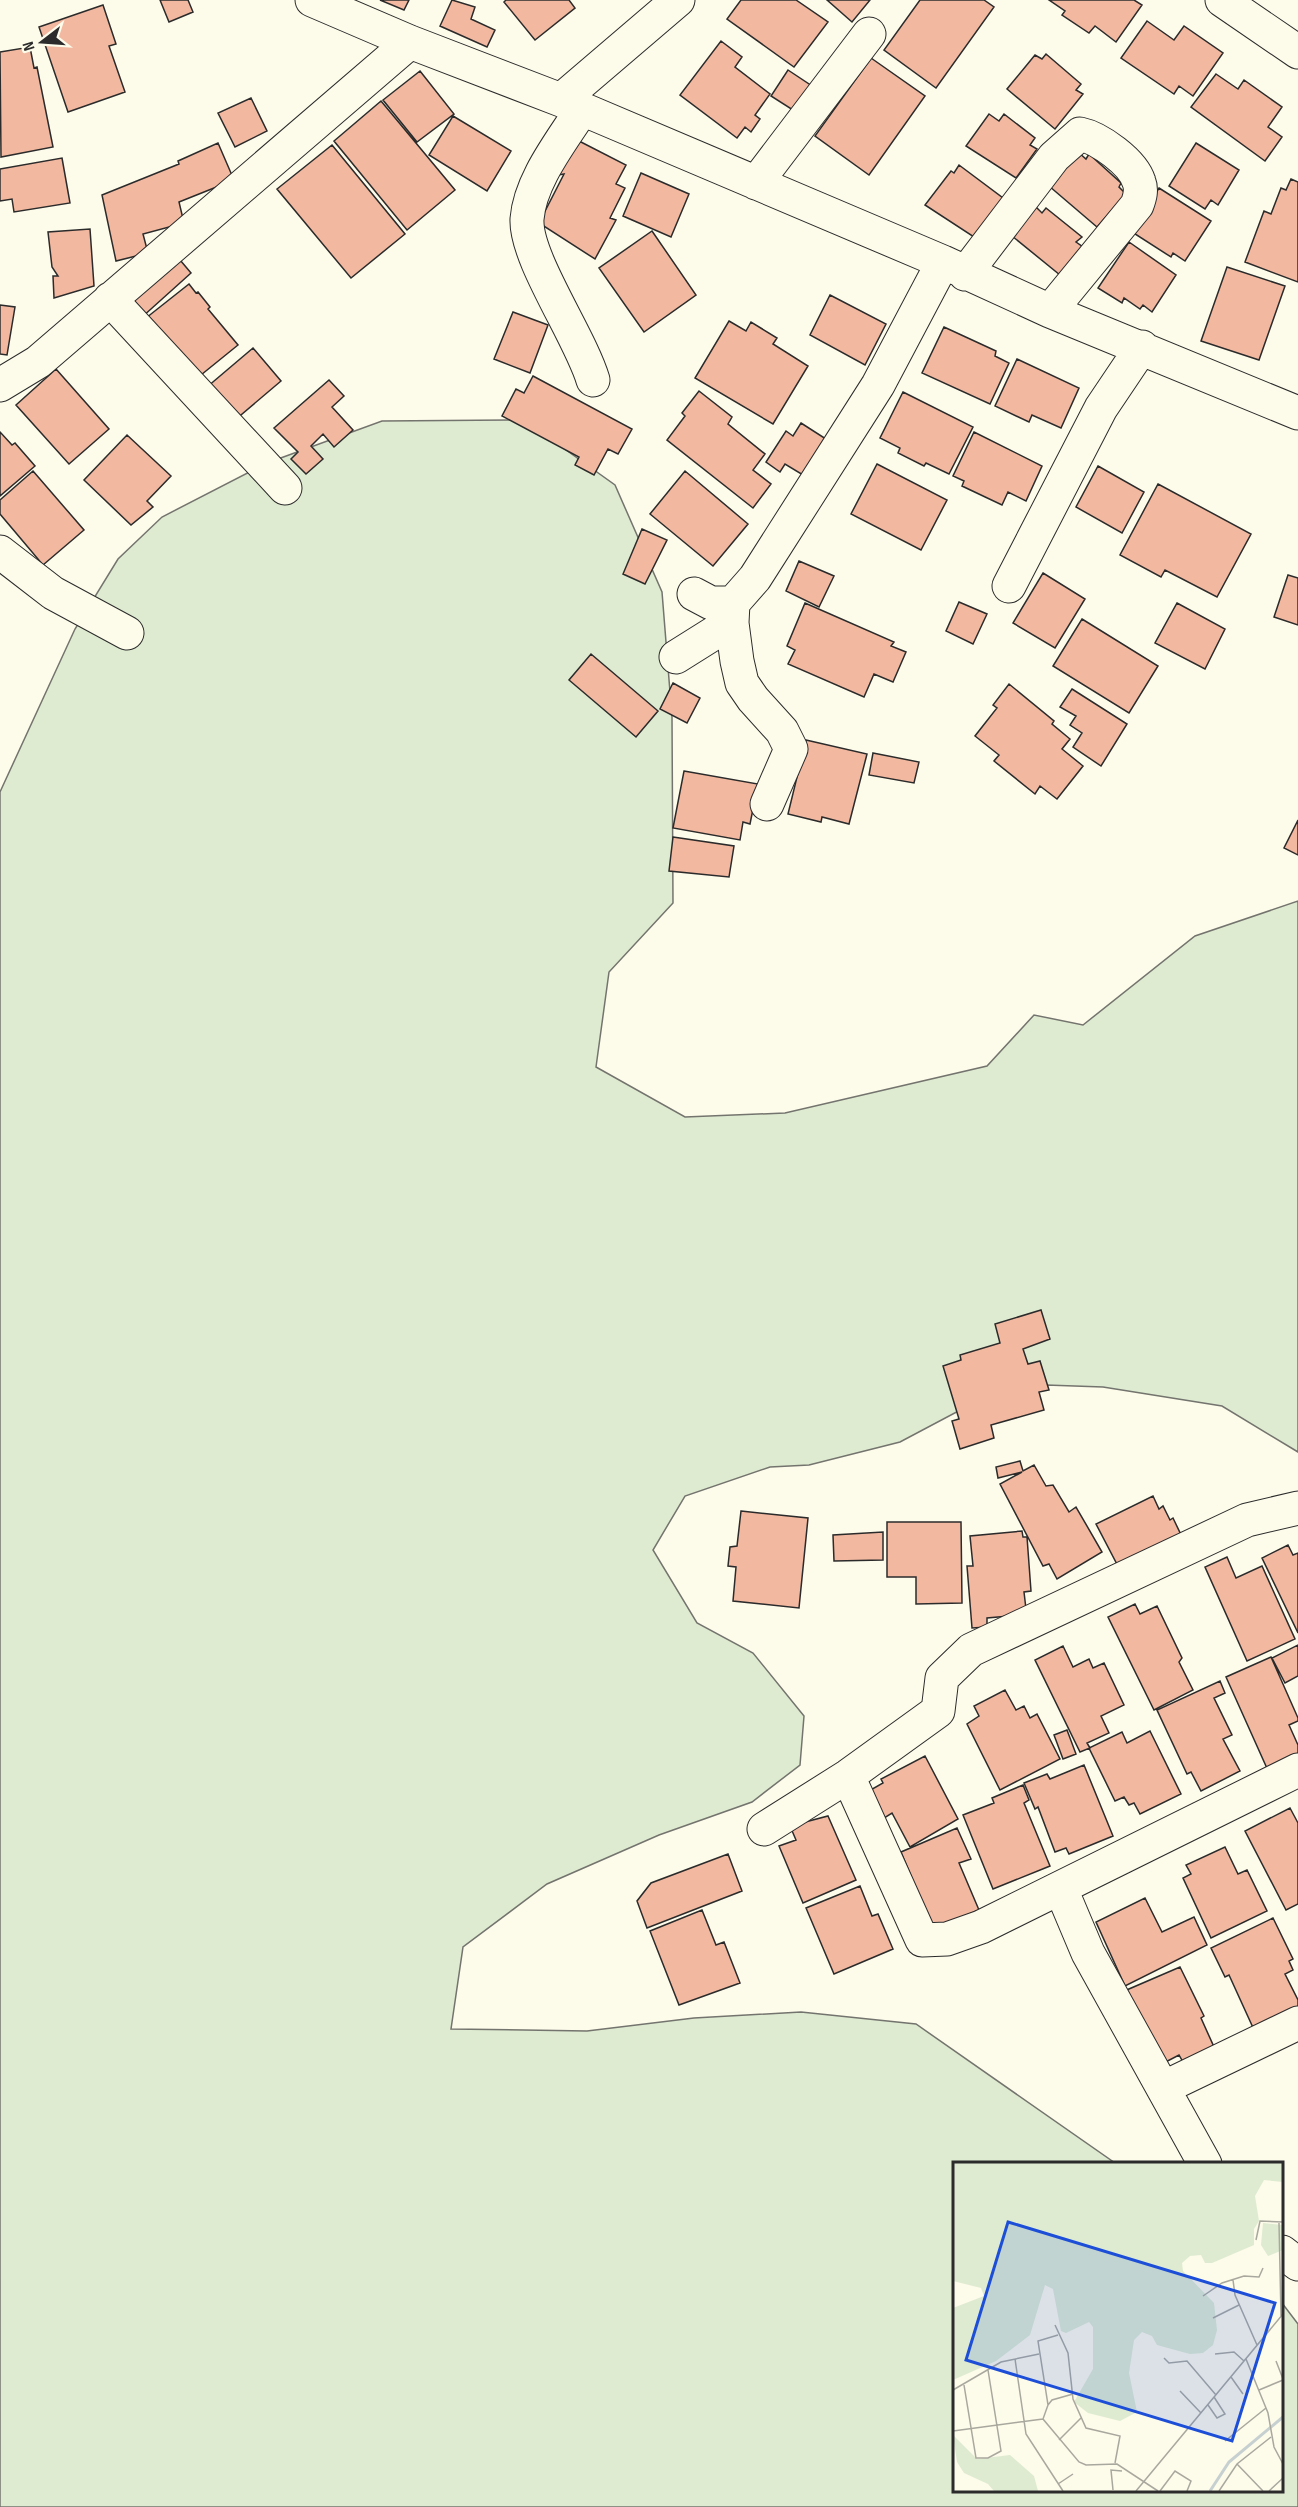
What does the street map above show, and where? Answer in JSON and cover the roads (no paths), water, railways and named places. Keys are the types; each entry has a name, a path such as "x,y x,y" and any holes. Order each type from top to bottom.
{"street":[{"path":"312,0 410,42 571,104 1050,310 1298,413"},
{"path":"593,380 586,358 531,248 527,219 537,183 571,104 678,0"},
{"path":"1222,0 1298,52"},
{"path":"756,183 869,33"},
{"path":"0,385 38,362 410,42"},
{"path":"676,657 719,630 733,603 755,578 954,268 1054,157 1080,134 1090,136 1128,164 1139,179 1141,191 1137,205 1050,310"},
{"path":"110,299 285,488"},
{"path":"1009,586 1101,408 1142,347"},
{"path":"0,552 53,593 127,633"},
{"path":"694,594 711,603 733,603"},
{"path":"733,603 732,623 742,683 782,731 791,749 767,804"},
{"path":"764,1829 848,1776 938,1712 942,1678 971,1650 1247,1520 1298,1508"},
{"path":"848,1776 922,1940 947,1939 973,1930 1298,1770"},
{"path":"1060,1889 1088,1953 1204,2162"},
{"path":"1163,2088 1298,2023"},
{"path":"1283,2253 1298,2264"}]}
